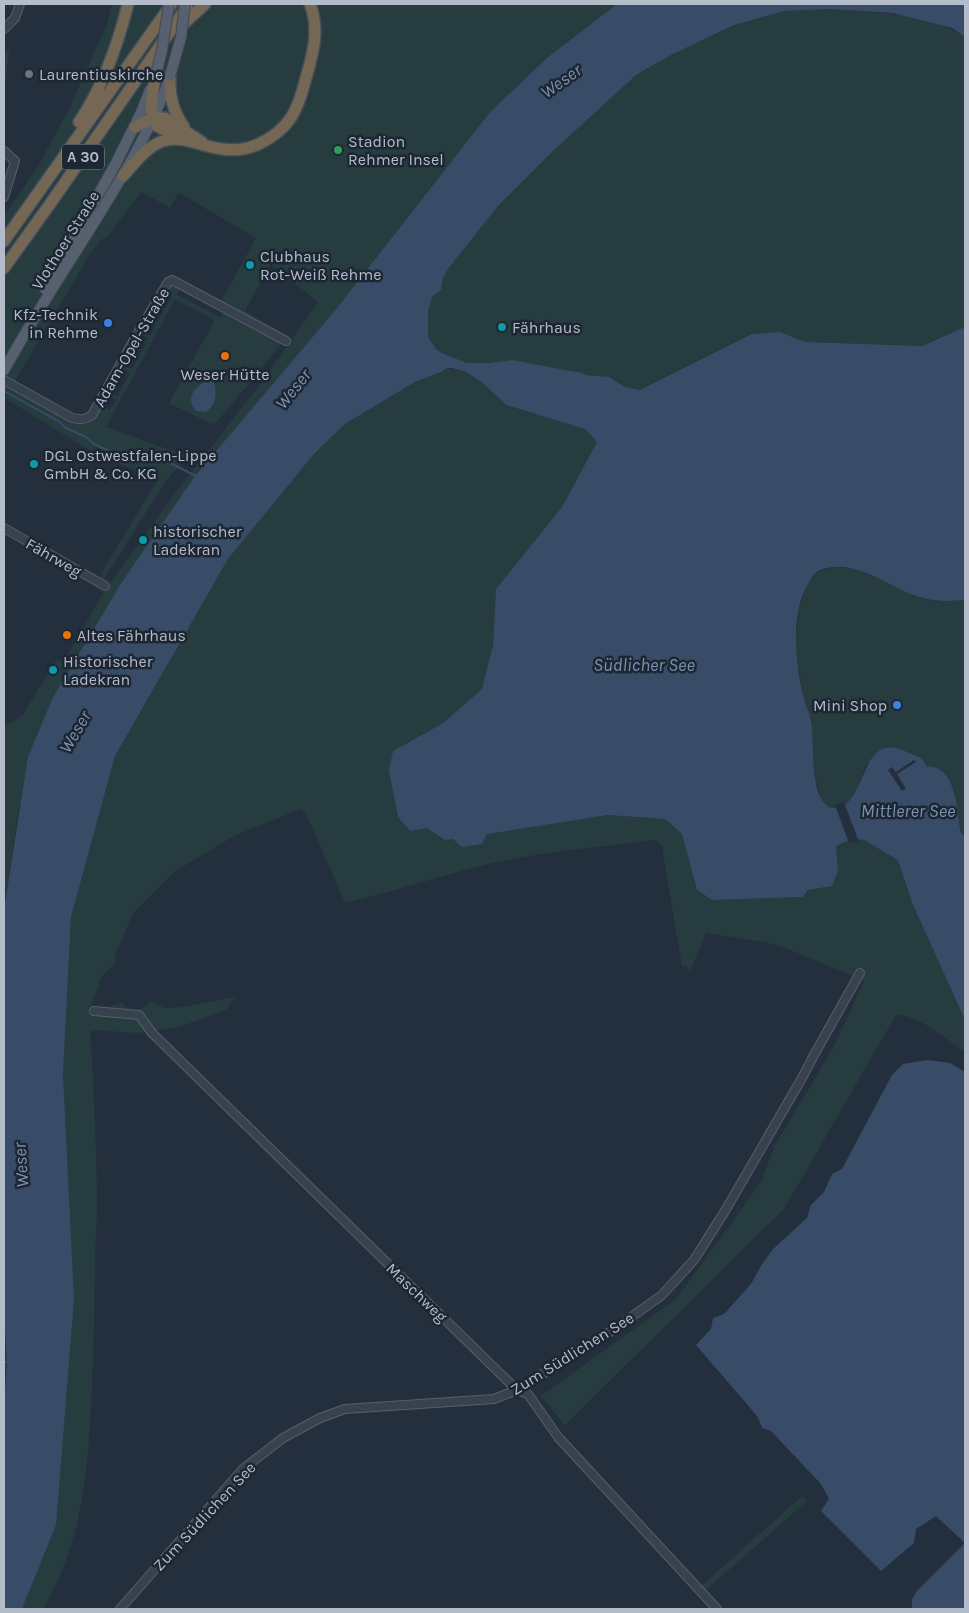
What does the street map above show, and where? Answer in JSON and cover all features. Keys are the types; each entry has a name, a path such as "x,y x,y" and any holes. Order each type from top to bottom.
{"highway":[{"path":"40,191 52,163 86,112 104,76 122,30 128,4"},
{"name":"A 30","path":"4,241 171,4"},
{"name":"A 30","path":"4,268 190,4"},
{"path":"160,45 205,4"},
{"path":"301,4 314,22"},
{"path":"157,70 152,102 157,126 221,150 238,150 274,137 296,110 309,67 315,43 314,22 310,4"},
{"path":"170,76 172,104 185,135"},
{"path":"135,127 154,118"},
{"path":"123,176 156,144 185,135"}],"main road":[{"name":"Vlothoer Straße","path":"30,324 44,289 135,127 157,70 171,4"},
{"name":"Vlothoer Straße","path":"4,370 30,324 123,176 154,118 170,76 181,37 185,4"}],"street":[{"path":"4,29 15,18 20,4"},
{"path":"4,152 15,161 4,197"},
{"name":"Adam-Opel-Straße","path":"4,380 72,418 88,419 168,282 172,280 286,341"},
{"name":"Fährweg","path":"4,528 105,586"},
{"name":"Zum Südlichen See","path":"120,1609 243,1469 284,1438 320,1418 345,1410 494,1399 517,1390 601,1338 662,1295 694,1260 725,1211 802,1078 858,975"},
{"name":"Maschweg","path":"94,1011 139,1015 152,1033 517,1390 528,1394 558,1437 716,1609"}],"green space":[{"path":"112,4 617,4 548,57 490,112 337,308 195,476 123,582 53,697 19,808 4,909 5,726 22,716 57,659 64,662 104,591 182,484 259,386 318,302 271,264 245,311 287,336 214,425 169,403 215,320 175,299 106,427 187,456 166,481 104,579 100,576 158,479 101,457 4,398 4,216 37,168 68,111 107,24","holes":["142,192 170,208 179,193 256,238 218,307 224,310 220,317 177,295 181,287 175,285 168,286 164,291 172,295 165,308 159,304 157,307 164,311 157,322 151,319 150,321 156,325 150,336 143,333 142,335 148,339 147,341 141,338 140,340 146,343 140,355 134,352 132,354 138,358 132,369 126,367 124,369 130,373 117,397 111,394 110,396 116,400 110,410 102,406 94,417 86,422 75,422 67,419 12,386 91,252 102,239 106,238"]},
{"path":"831,9 918,18 950,29 965,37 965,327 922,346 805,342 780,332 752,334 640,390 625,387 609,377 585,375 512,360 467,363 436,349 428,337 428,312 432,297 441,290 443,278 448,269 498,206 553,151 636,75 669,56 734,25 785,11"},
{"path":"11,51 9,53 4,84 4,54"},
{"path":"447,368 466,372 483,383 506,405 585,429 597,442 562,507 496,589 493,645 482,689 443,723 393,751 427,828 445,840 608,815 665,819 682,834 697,890 712,900 803,897 808,890 832,886 838,871 836,846 852,839 864,840 898,860 913,905 965,1020 965,1052 923,1023 905,1016 896,1015 784,1209 565,1425 541,1396 676,1299 761,1182 775,1145 834,1046 864,981 786,948 764,942 706,933 690,971 687,966 682,966 662,847 656,840 509,860 471,868 345,903 307,816 301,809 236,835 174,872 133,913 115,956 116,963 102,976 91,1005 102,1010 121,1002 129,1010 141,1009 152,1001 164,1008 183,1007 235,997 227,1009 180,1027 138,1033 90,1030 97,1202 93,1367 86,1471 76,1528 68,1556 57,1583 43,1609 22,1609 56,1525 63,1075 71,917 115,756 228,559 314,454 345,424 415,382"},
{"path":"834,567 858,570 922,598 936,601 965,600 965,837 961,833 953,788 946,774 927,767 922,759 896,748 866,765 854,797 849,802 837,808 829,808 821,798 814,774 811,721 804,701 796,653 796,636 799,609 810,580 817,572"},
{"path":"4,1315 7,1362 4,1406"},
{"path":"802,1496 807,1501 706,1590 701,1586"}],"water":[{"path":"617,4 965,4 965,37 952,28 893,13 831,9 785,11 734,25 669,56 636,75 553,151 498,206 448,269 443,278 441,290 432,297 428,312 428,337 436,349 442,353 467,363 512,360 585,375 609,377 625,387 640,390 752,334 780,332 805,342 922,346 965,327 965,600 939,601 924,598 847,567 820,570 815,573 801,600 796,628 796,643 801,686 811,721 817,788 826,805 837,808 847,803 855,793 872,758 880,750 892,748 921,758 927,767 937,768 950,781 954,791 961,833 965,837 965,1020 913,905 898,860 864,840 852,839 836,846 838,871 832,886 808,890 803,897 712,900 697,890 682,834 665,819 608,815 487,834 482,844 462,847 453,839 445,840 427,828 410,831 398,817 389,770 393,751 443,723 482,689 493,645 496,589 562,507 597,442 585,429 506,405 483,383 466,372 452,368 447,368 415,382 345,424 314,454 228,559 115,756 71,917 63,1075 74,1299 56,1525 22,1609 4,1609 4,1406 7,1362 4,1315 4,909 28,757 53,697 122,582 195,476 337,308 490,112 548,57"},
{"path":"208,380 214,382 215,395 213,403 209,410 205,412 196,411 191,402 191,397 195,389"},
{"path":"928,1060 950,1063 965,1072 965,1543 936,1516 916,1529 914,1543 881,1571 821,1511 829,1499 821,1484 771,1431 762,1428 758,1417 696,1345 711,1329 713,1318 724,1314 751,1284 773,1249 807,1218 811,1205 824,1192 832,1174 842,1169 892,1075 903,1064"},
{"path":"965,1543 965,1609 912,1609 912,1599 917,1591"}],"pier":[{"path":"914,760 916,762 897,774 906,789 902,791 888,770 892,767 896,772"},
{"path":"844,802 859,842 849,843 835,805"}],"waterway":[{"path":"4,391 58,421 66,428 86,437 94,444 118,455 135,459 152,458 172,464 196,476"}],"place":[{"name":"Laurentiuskirche","path":"29,74"},
{"name":"Stadion Rehmer Insel","path":"338,150"},
{"name":"Clubhaus Rot-Weiß Rehme","path":"250,265"},
{"name":"Kfz-Technik in Rehme","path":"108,323"},
{"name":"Fährhaus","path":"502,327"},
{"name":"Weser Hütte","path":"225,356"},
{"name":"DGL Ostwestfalen-Lippe GmbH & Co. KG","path":"34,464"},
{"name":"historischer Ladekran","path":"143,540"},
{"name":"Altes Fährhaus","path":"67,635"},
{"name":"Historischer Ladekran","path":"53,670"},
{"name":"Mini Shop","path":"897,705"}],"water label":[{"name":"Weser","path":"561,81"},
{"name":"Weser","path":"293,389"},
{"name":"Südlicher See","path":"644,665"},
{"name":"Weser","path":"75,732"},
{"name":"Mittlerer See","path":"908,811"},
{"name":"Weser","path":"21,1165"}]}
